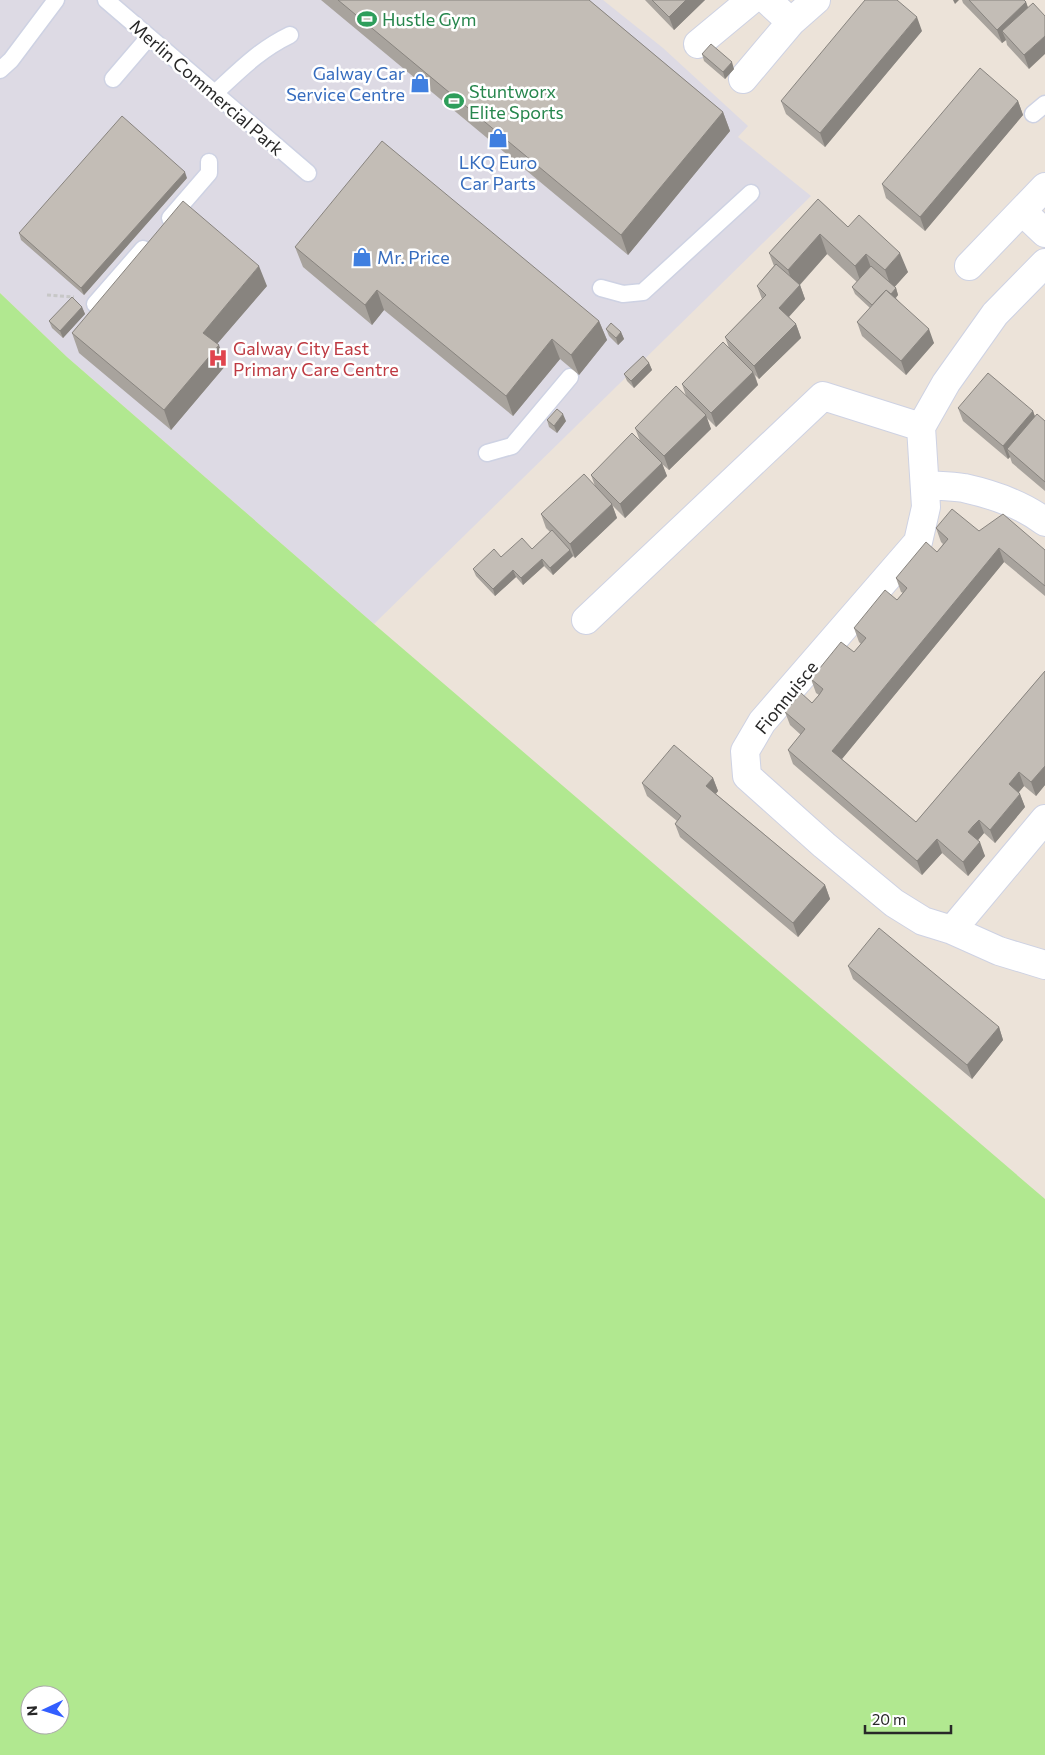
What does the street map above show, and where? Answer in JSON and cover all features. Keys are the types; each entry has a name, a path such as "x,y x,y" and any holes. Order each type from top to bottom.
{"street":[{"path":"698,44 751,0"},
{"path":"767,0 792,22"},
{"path":"743,79 792,22 816,0"},
{"path":"969,266 1045,187"},
{"path":"1022,211 1045,233"},
{"path":"586,620 822,396 921,427 946,382 995,314 1045,263"},
{"name":"Fionnuisce","path":"921,427 926,507 918,542 762,722 745,750 747,776 824,845 887,897 922,921 952,930 999,951 1045,965"},
{"path":"925,485 962,488 1003,500 1036,515 1045,522"},
{"path":"952,930 1045,819"}],"lane":[{"path":"0,70 11,60 56,0"},
{"name":"Merlin Commercial Park","path":"106,0 308,174"},
{"path":"216,93 248,62 290,35"},
{"path":"113,79 149,37"},
{"path":"95,304 208,174 209,162"},
{"path":"601,288 623,294 642,292 751,193"},
{"path":"487,453 512,446 570,377"}],"shaded area":[{"path":"0,0 603,0 663,48 748,126 738,137 811,196 374,624 67,357 0,293"}],"green space":[{"path":"0,293 67,357 374,624 1045,1199 1045,1755 0,1755"}],"building":[{"path":"338,0 589,0 723,112 621,235"},
{"path":"652,0 686,0 669,17"},
{"path":"865,0 897,0 917,17 820,133 781,101"},
{"path":"969,0 1024,0 1026,2 997,30"},
{"path":"1033,3 1045,16 1045,36 1024,55 1002,31"},
{"path":"711,44 732,62 723,72 702,54"},
{"path":"980,68 1018,101 920,217 882,184"},
{"path":"122,116 185,172 81,288 19,233"},
{"path":"382,141 599,321 571,355 552,339 506,396 377,290 365,305 295,247"},
{"path":"818,199 848,227 859,215 900,253 885,270 866,254 855,266 820,234 788,270 769,253"},
{"path":"183,201 259,266 203,333 219,345 164,410 72,333"},
{"path":"776,264 800,285 779,308 796,324 754,366 725,337 766,295 757,286"},
{"path":"871,266 896,288 891,294 886,290 872,305 852,287"},
{"path":"886,290 929,329 901,361 857,322"},
{"path":"72,297 82,307 60,331 49,321"},
{"path":"611,323 621,332 616,338 606,329"},
{"path":"723,342 753,372 711,413 682,384"},
{"path":"643,356 649,363 631,381 624,374"},
{"path":"988,373 1033,411 1003,446 958,408"},
{"path":"676,386 706,415 664,456 635,428"},
{"path":"557,409 563,414 554,426 547,420"},
{"path":"1037,414 1045,421 1045,482 1007,449"},
{"path":"632,433 662,463 620,504 591,475"},
{"path":"584,474 612,504 570,544 541,514"},
{"path":"952,509 979,531 1003,514 1045,550 1045,586 999,548 832,751 916,822 1045,671 1045,766 1031,782 1019,772 1009,784 1020,794 990,830 979,820 973,826 968,832 980,842 963,862 937,839 917,861 788,750 805,729 785,712 801,693 812,703 819,695 823,689 811,679 841,642 854,652 866,638 854,628 885,590 897,600 903,593 907,588 896,578 926,542 937,552 948,539 936,528"},
{"path":"552,530 570,550 550,568 542,559 521,578 513,570 493,589 473,569 494,549 501,557 522,538 532,549"},
{"path":"674,745 713,778 706,786 825,885 793,923 675,824 681,816 642,783"},
{"path":"879,928 999,1027 967,1065 848,966"}],"place":[{"name":"Hustle Gym","path":"367,19"},
{"name":"Galway Car Service Centre","path":"420,83"},
{"name":"Stuntworx Elite Sports","path":"454,101"},
{"name":"LKQ Euro Car Parts","path":"498,138"},
{"name":"Mr. Price","path":"362,257"},
{"name":"Galway City East Primary Care Centre","path":"218,358"}]}
